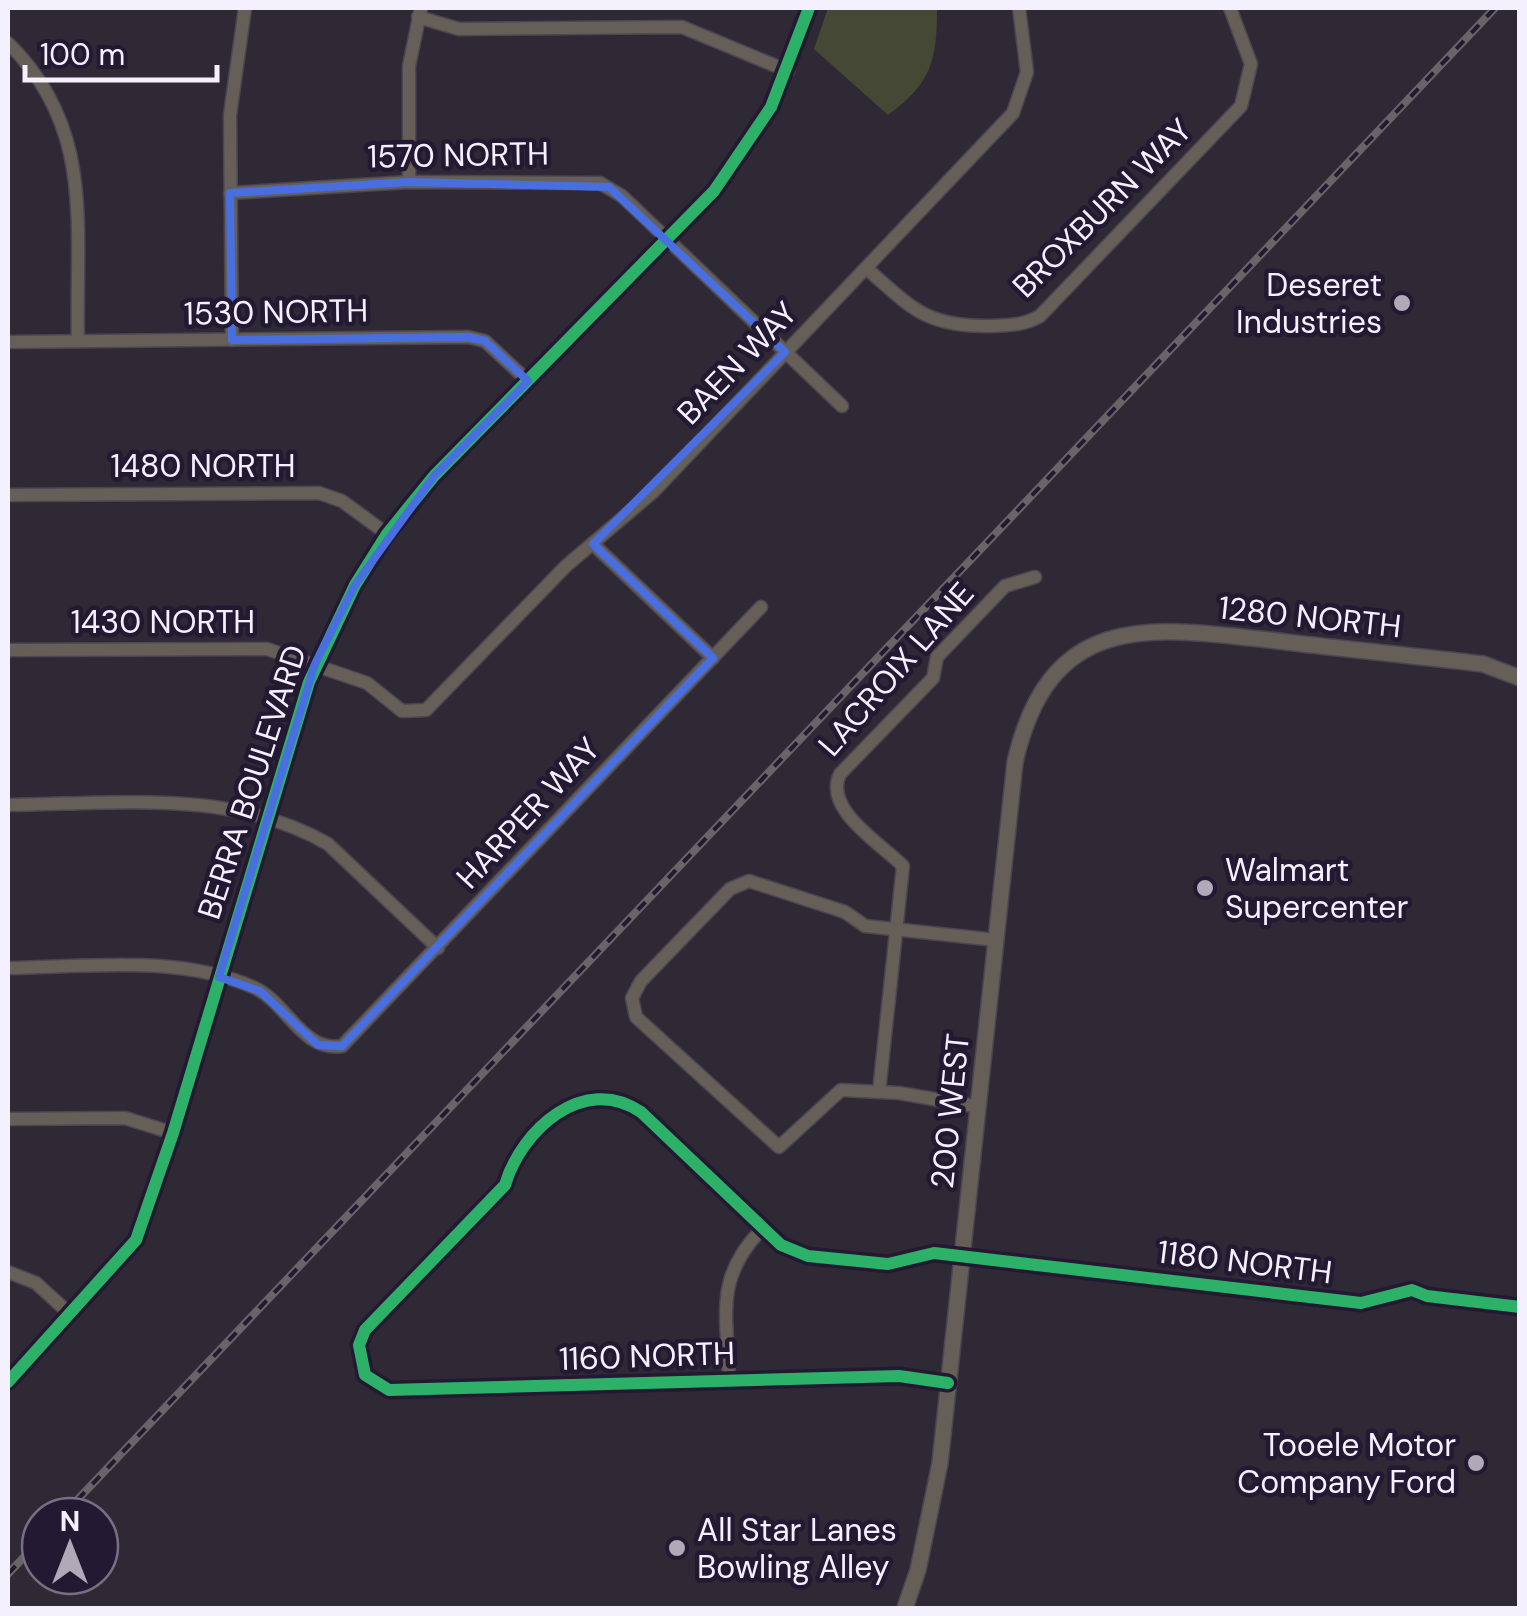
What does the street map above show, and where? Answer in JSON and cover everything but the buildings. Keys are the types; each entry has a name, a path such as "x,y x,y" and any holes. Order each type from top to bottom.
{"street":[{"path":"232,340 232,76 245,8"},
{"name":"BERRA BOULEVARD","path":"8,1382 136,1240 173,1133 315,664 354,586 387,534 434,476 714,191 771,107 809,8"},
{"name":"BAEN WAY","path":"413,713 436,704 566,566 653,492 1018,104 1027,72 1018,8"},
{"name":"BROXBURN WAY","path":"866,268 914,310 936,323 1010,325 1034,320 1241,106 1250,81 1248,52 1230,8"},
{"path":"409,182 409,78 420,12 460,29 682,26 788,71"},
{"path":"8,43 46,86 71,143 76,175 78,341"},
{"name":"1570 NORTH","path":"230,194 409,182 590,181 616,191 842,406"},
{"name":"1530 NORTH","path":"8,342 468,337 485,341 528,381"},
{"name":"1480 NORTH","path":"8,495 318,493 342,501 387,534"},
{"path":"593,544 712,658"},
{"name":"LACROIX LANE","path":"879,1092 904,866 837,803 834,788 840,774 932,678 937,657 950,642 1005,586 1035,577"},
{"name":"HARPER WAY","path":"219,977 260,991 318,1045 329,1048 351,1040 761,607"},
{"name":"1280 NORTH","path":"1095,645 1126,634 1174,630 1483,664 1520,678"},
{"name":"200 WEST","path":"904,1608 932,1507 1022,733 1032,705 1051,679 1095,645"},
{"name":"1430 NORTH","path":"8,650 247,648 284,653 367,684 393,706 413,713"},
{"path":"8,804 190,803 266,821 328,844 438,948"},
{"path":"978,1106 841,1090 779,1147 636,1017 632,998 641,982 739,883 758,883 845,912 865,926 996,940"},
{"path":"8,968 174,966 219,977"},
{"name":"1180 NORTH","path":"359,1362 365,1330 506,1185 512,1160 574,1102 606,1098 632,1107 780,1246 808,1256 888,1264 919,1254 961,1257 1361,1303 1412,1290 1427,1296 1520,1307"},
{"path":"8,1119 125,1118 173,1133"},
{"path":"730,1381 728,1276 740,1252 762,1230"},
{"path":"8,1272 36,1283 71,1315"},
{"name":"1160 NORTH","path":"359,1362 375,1385 389,1390 899,1376 948,1383"}],"highlighted area":[{"path":"409,182 609,187 785,352 593,544 713,658 342,1046 318,1045 260,991 219,977 315,664 355,585 434,476 528,381 485,341 468,337 232,340 230,193"}],"green space":[{"path":"828,8 937,8 936,42 929,69 914,92 888,115 814,49"}],"railway":[{"path":"81,1496 1495,8"},
{"path":"8,1574 20,1561"}],"cycle path":[{"path":"8,1382 136,1240 173,1133 309,682 355,585 387,534 434,476 714,191 771,107 809,8"},
{"path":"948,1383 899,1376 389,1390 365,1375 359,1345 365,1330 505,1185 513,1164 540,1127 577,1103 598,1099 619,1102 641,1112 781,1245 808,1256 888,1264 934,1253 1361,1303 1412,1290 1427,1296 1520,1307"}],"place":[{"name":"Deseret Industries","path":"1402,303"},
{"name":"Walmart Supercenter","path":"1205,888"},
{"name":"Tooele Motor Company Ford","path":"1476,1463"},
{"name":"All Star Lanes Bowling Alley","path":"677,1548"}]}
